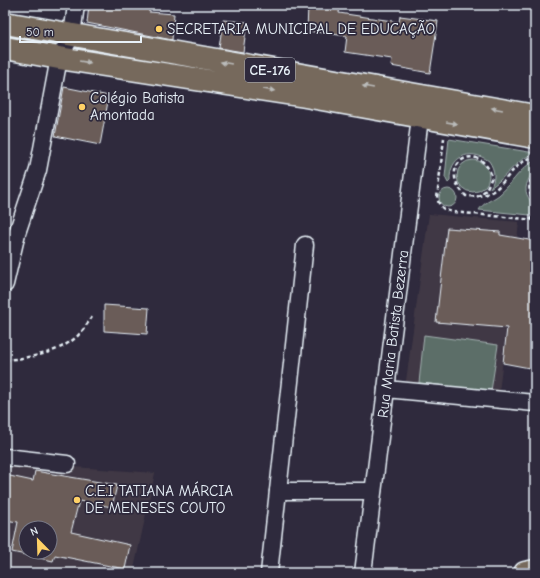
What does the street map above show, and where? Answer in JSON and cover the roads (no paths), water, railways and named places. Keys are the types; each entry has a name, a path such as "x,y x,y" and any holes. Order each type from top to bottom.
{"main road":[{"name":"CE-176","path":"5,23 535,116"},
{"name":"CE-176","path":"5,48 59,58 305,96 420,118 535,137"},
{"path":"525,573 535,571"}],"street":[{"path":"5,284 17,233 38,170 59,58 72,35 76,5"},
{"name":"Rua Maria Batista Bezerra","path":"363,573 420,118 418,95"},
{"path":"270,573 305,245"},
{"path":"386,389 535,403"},
{"path":"5,456 67,464"},
{"path":"278,491 373,490"}],"place":[{"name":"SECRETARIA MUNICIPAL DE EDUCAÇÃO","path":"159,29"},
{"name":"Colégio Batista Amontada","path":"82,107"},
{"name":"C.E.I TATIANA MÁRCIA DE MENESES COUTO","path":"77,500"}]}
